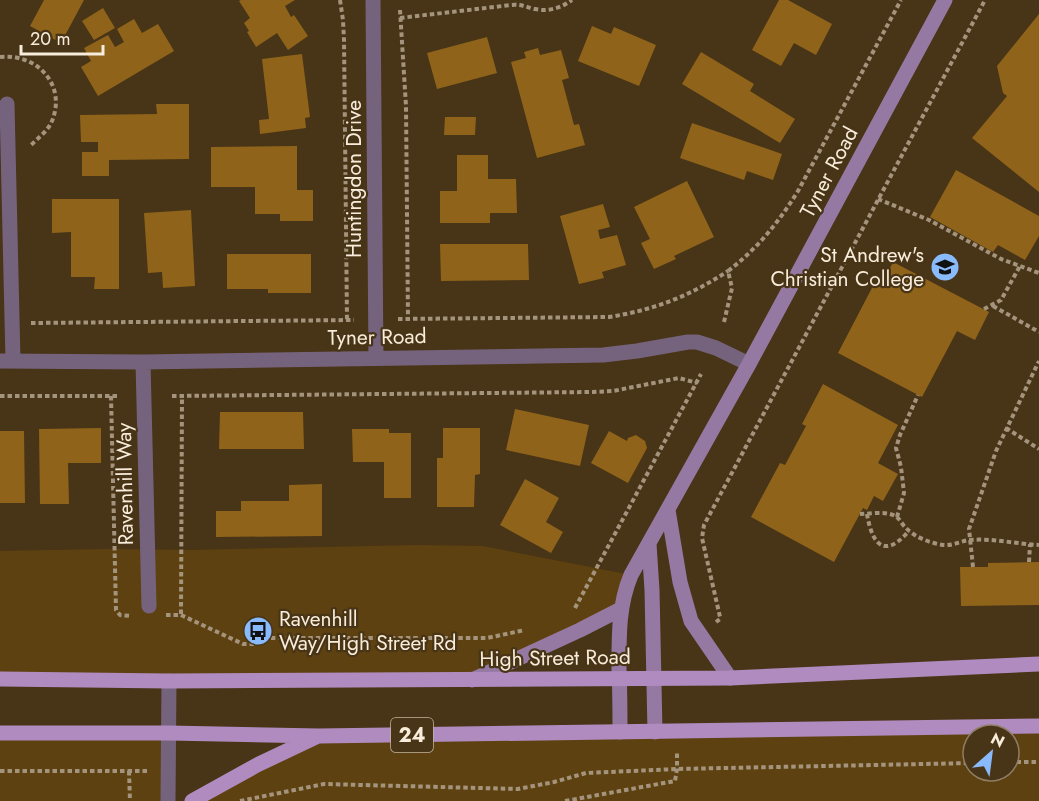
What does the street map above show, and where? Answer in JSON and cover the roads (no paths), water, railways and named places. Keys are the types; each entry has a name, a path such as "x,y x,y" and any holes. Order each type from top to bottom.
{"main road":[{"name":"Tyner Road","path":"620,732 621,609 626,586 749,364 945,0"},
{"path":"668,510 680,582 691,621 730,678"},
{"path":"649,544 655,732"},
{"path":"472,680 621,609"},
{"name":"High Street Road","path":"0,679 170,681 730,678 1039,664"},
{"name":"24","path":"0,733 319,736 1039,726"},
{"path":"192,801 257,765 319,736"}],"street":[{"name":"Huntingdon Drive","path":"373,0 376,358"},
{"path":"6,361 8,104"},
{"name":"Tyner Road","path":"6,361 143,362 603,355 697,342 716,348 749,364"},
{"name":"Ravenhill Way","path":"143,362 153,610"},
{"path":"168,801 170,681"}],"place":[{"name":"St Andrew's Christian College","path":"945,267"},
{"name":"Ravenhill Way/High Street Rd","path":"258,631"}]}
